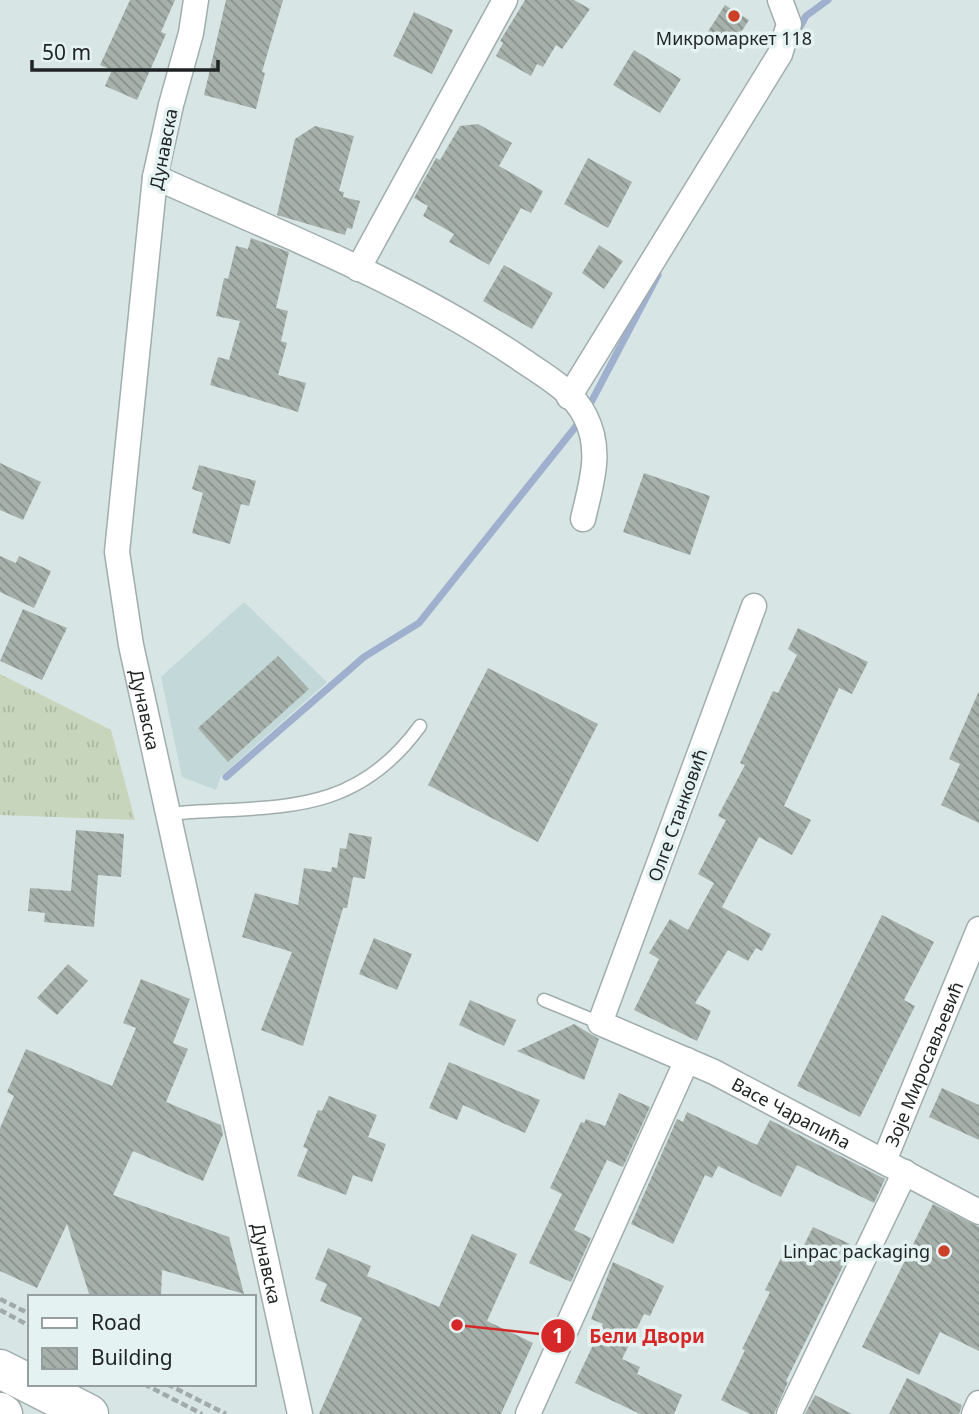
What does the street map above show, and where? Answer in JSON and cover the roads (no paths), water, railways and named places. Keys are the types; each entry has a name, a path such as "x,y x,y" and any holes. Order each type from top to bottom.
{"main road":[{"path":"0,1369 28,1383"},
{"path":"34,1386 89,1414"}],"street":[{"name":"Дунавска","path":"196,0 191,33 155,177 117,552 131,645 300,1414"},
{"path":"358,268 505,0"},
{"path":"569,397 780,54 789,24 780,0"},
{"path":"155,177 358,268 426,302 558,384 585,415 597,456 583,519"},
{"name":"Олге Станковић","path":"600,1023 754,606"},
{"name":"Зоје Миросављевић","path":"789,1414 895,1166 979,929"},
{"name":"Васе Чарапића","path":"600,1023 688,1059 979,1212"},
{"path":"528,1414 688,1059"},
{"path":"974,1414 979,1403"}],"lane":[{"path":"168,814 272,807 333,797 377,774 402,750 420,726"},
{"path":"544,1000 600,1023"}],"waterway":[{"path":"796,34 806,16 828,0"},
{"path":"587,410 658,275"},
{"path":"226,777 364,657 419,623 581,420"}],"place":[{"name":"Микромаркет 118","path":"734,16"},
{"name":"Linpac packaging","path":"944,1251"},
{"name":"Бели Двори","path":"457,1325"}]}
